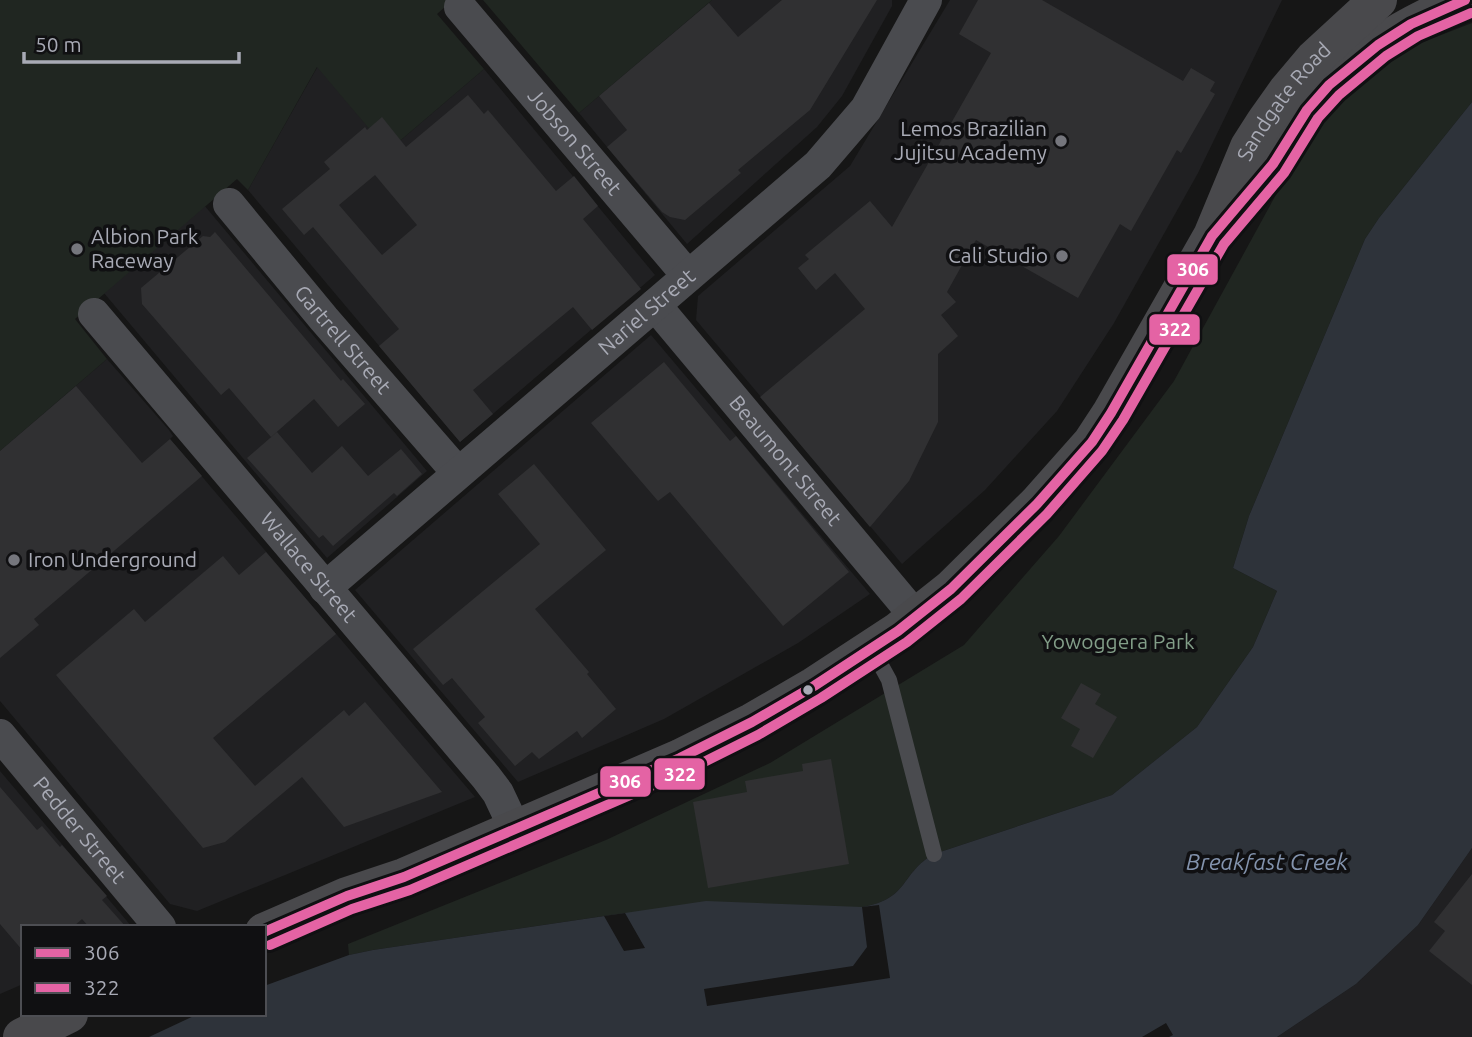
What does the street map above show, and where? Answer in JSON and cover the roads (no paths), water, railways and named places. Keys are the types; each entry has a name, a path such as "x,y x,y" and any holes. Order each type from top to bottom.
{"main road":[{"name":"Sandgate Road","path":"266,931 347,896 404,877 689,754 752,722 872,649 916,617 951,589 1037,504 1092,442 1212,236 1249,147 1286,91 1314,59 1364,16 1411,24 1465,0"},
{"path":"22,1037 65,1016"}],"street":[{"name":"Nariel Street","path":"325,588 818,165 866,109 926,0"},
{"name":"Jobson Street","path":"460,7 688,276"},
{"name":"Gartrell Street","path":"229,204 324,319 458,473"},
{"name":"Beaumont Street","path":"655,305 916,617"},
{"name":"Wallace Street","path":"94,314 486,777 498,793 515,829"},
{"name":"Pedder Street","path":"0,735 158,925"}],"lane":[{"path":"872,649 889,680 934,854"}],"water":[{"name":"Breakfast Creek","path":"1472,102 1472,848 1418,925 1356,984 1277,1037 149,1037 194,1016 266,1016 266,985 349,955 373,950 706,901 862,907 889,898 923,861 934,854 1112,795 1197,727 1253,647 1277,591 1233,568 1249,516 1365,239"}],"place":[{"name":"Lemos Brazilian Jujitsu Academy","path":"1061,141"},
{"name":"Albion Park Raceway","path":"77,249"},
{"name":"Cali Studio","path":"1062,256"},
{"name":"Iron Underground","path":"14,560"}],"park label":[{"name":"Yowoggera Park","path":"1118,642"}]}
